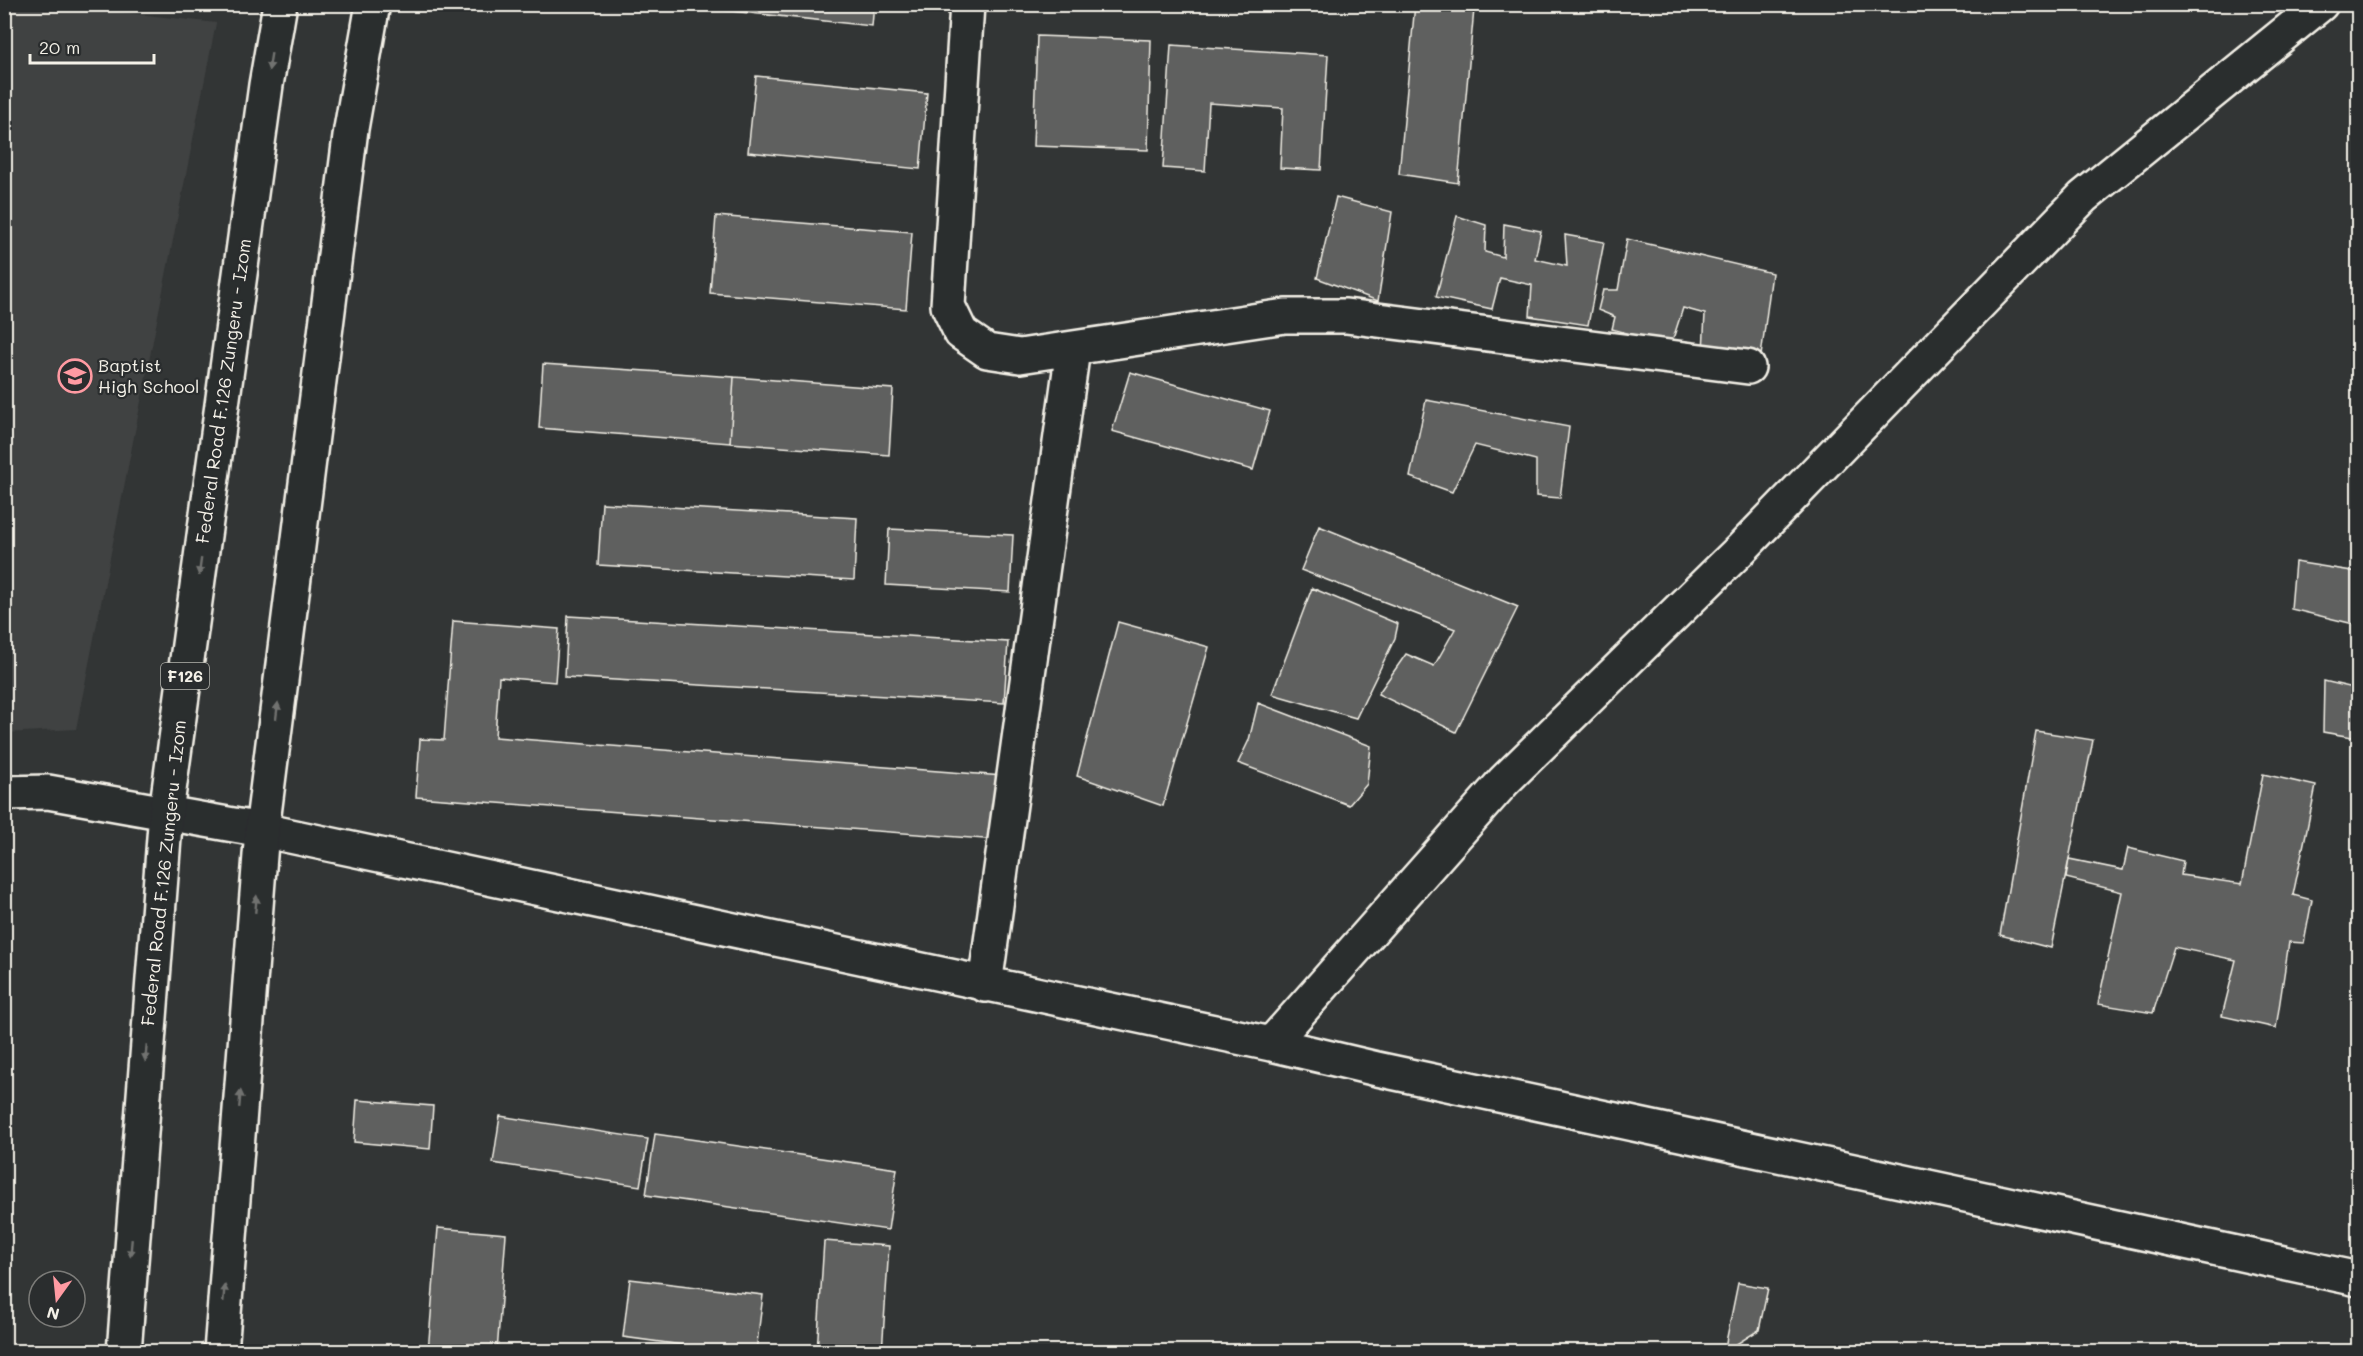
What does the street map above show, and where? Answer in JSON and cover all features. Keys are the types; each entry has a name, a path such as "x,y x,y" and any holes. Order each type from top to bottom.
{"street":[{"name":"Federal Road F.126 Zungeru - Izom","path":"124,1352 166,813 279,4"},
{"path":"221,1352 262,830 351,129 373,4"},
{"path":"967,4 948,306 961,333 987,351 1020,356 1285,316 1346,316 1748,367"},
{"path":"1271,1044 1504,781 1742,548 2083,197 2322,4"},
{"path":"985,985 1073,348"},
{"path":"4,793 48,792 262,830 1271,1044 1377,1069 2358,1279"}],"shaded area":[{"name":"Baptist High School","path":"5,4 59,5 216,23 76,729 5,733"}],"building":[{"path":"664,4 874,4 872,26"},
{"path":"1415,4 1457,4 1474,9 1458,183 1399,174"},
{"path":"1037,36 1151,40 1148,150 1033,146"},
{"path":"1171,45 1328,55 1321,170 1280,168 1283,108 1209,103 1205,171 1163,168"},
{"path":"756,76 927,93 920,169 748,152"},
{"path":"1336,197 1392,212 1378,301 1317,278"},
{"path":"716,216 912,232 906,309 710,293"},
{"path":"1457,216 1486,225 1485,252 1503,257 1504,224 1541,231 1535,259 1567,266 1565,235 1604,242 1588,325 1530,316 1532,285 1500,278 1492,309 1436,297"},
{"path":"1627,239 1772,273 1761,356 1703,351 1705,314 1683,308 1671,345 1612,329 1615,317 1598,310 1603,290 1618,290"},
{"path":"543,364 734,377 730,443 539,428"},
{"path":"1130,372 1270,411 1253,470 1112,431"},
{"path":"734,377 893,389 889,455 730,443"},
{"path":"1426,400 1569,427 1560,498 1536,496 1536,460 1475,445 1452,492 1410,477"},
{"path":"602,503 857,518 854,580 598,565"},
{"path":"1319,526 1518,607 1456,732 1378,694 1406,654 1434,666 1455,629 1301,570"},
{"path":"889,529 1013,535 1010,592 886,585"},
{"path":"2295,562 2358,572 2358,625 2291,609"},
{"path":"1312,588 1398,624 1395,638 1356,718 1272,694"},
{"path":"568,616 1008,642 1004,703 565,677"},
{"path":"453,621 559,629 555,682 499,677 495,737 1003,776 998,840 416,797 420,739 444,740"},
{"path":"1118,622 1209,647 1163,806 1077,776"},
{"path":"2324,681 2358,689 2358,738 2323,732"},
{"path":"1258,703 1371,746 1367,784 1349,805 1238,763 1249,740"},
{"path":"2036,731 2093,740 2051,948 2000,935"},
{"path":"2263,774 2316,786 2293,895 2312,900 2304,943 2289,942 2276,1028 2222,1016 2236,960 2174,947 2153,1013 2098,1004 2122,892 2066,878 2069,859 2123,870 2128,848 2183,861 2181,875 2242,884"},
{"path":"357,1100 433,1106 430,1149 354,1142"},
{"path":"500,1116 648,1139 640,1186 493,1163"},
{"path":"655,1134 897,1169 888,1230 646,1195"},
{"path":"438,1228 506,1234 497,1352 428,1352"},
{"path":"824,1241 889,1246 882,1352 817,1352"},
{"path":"630,1279 763,1295 756,1352 735,1352 623,1337"},
{"path":"1738,1283 1768,1288 1759,1330 1724,1352"}],"place":[{"name":"Baptist High School","path":"75,376"}]}
